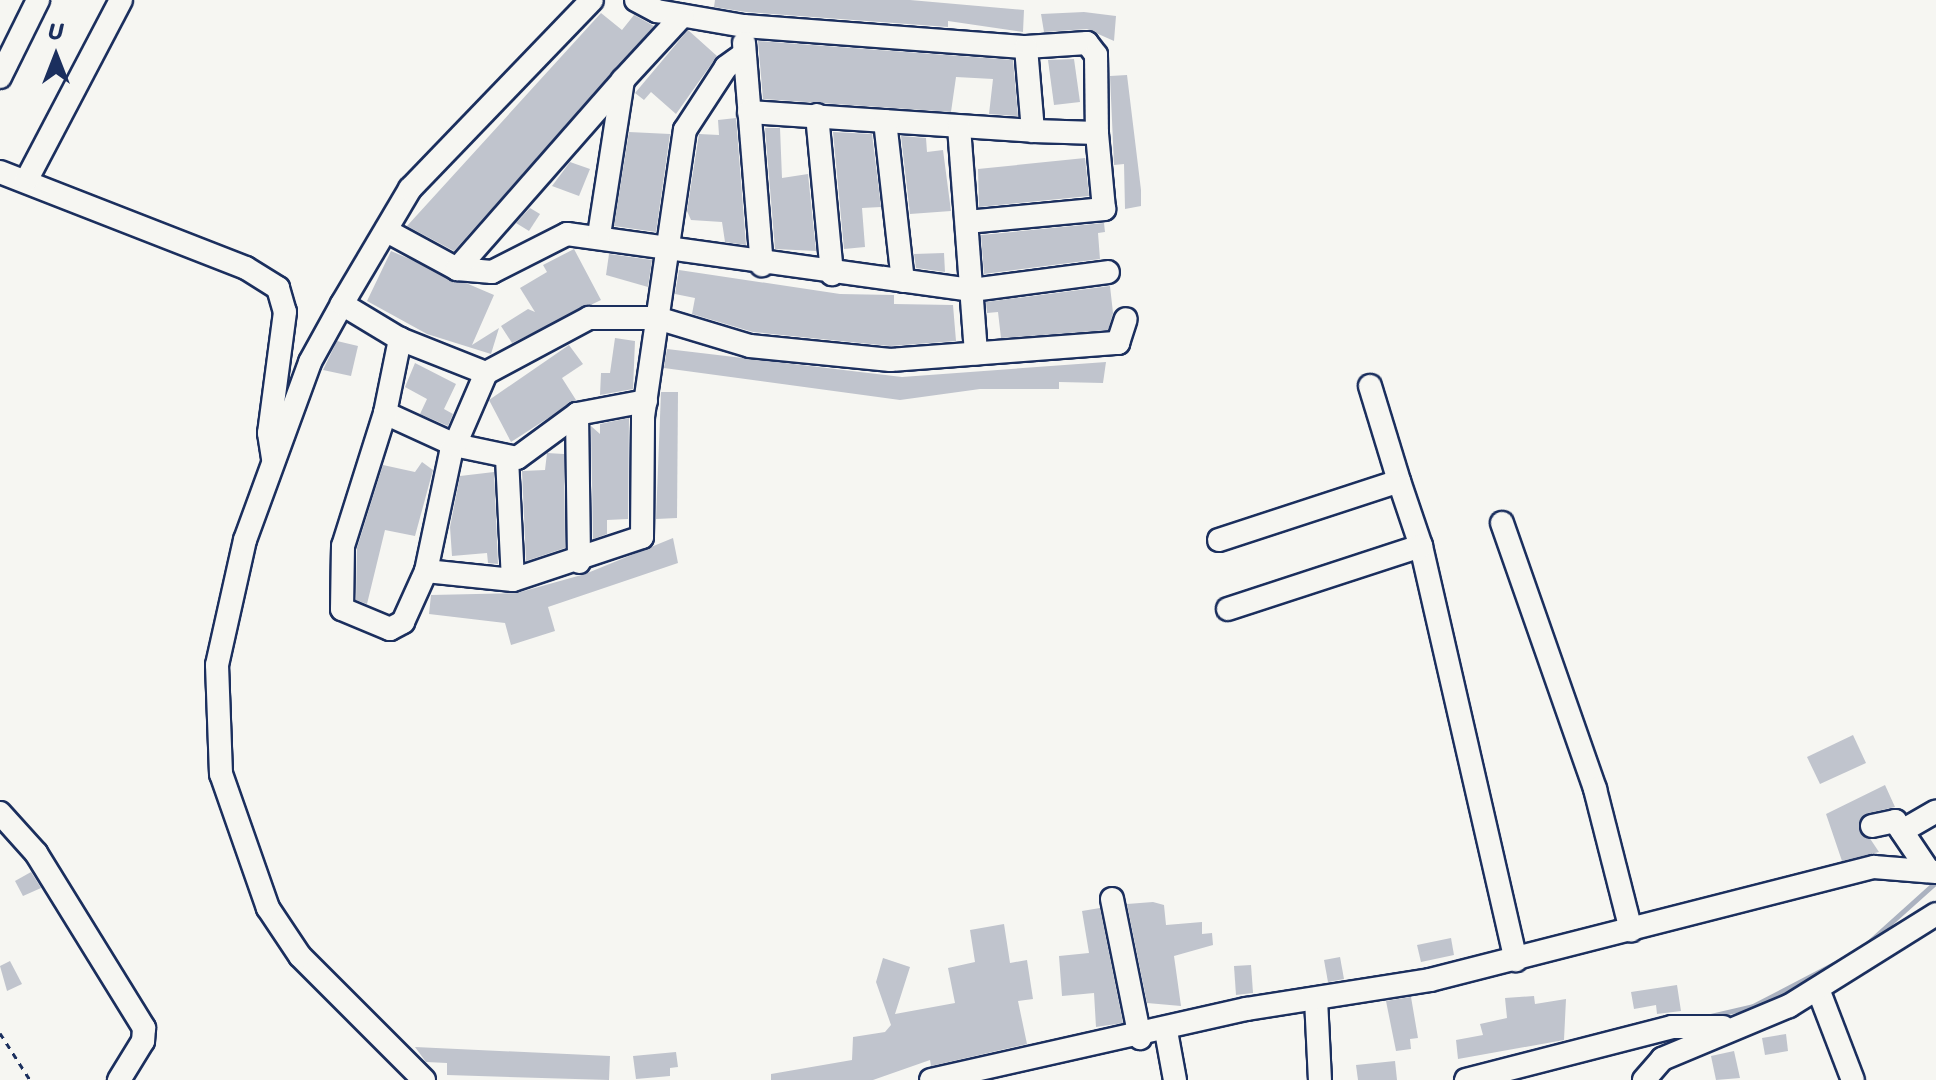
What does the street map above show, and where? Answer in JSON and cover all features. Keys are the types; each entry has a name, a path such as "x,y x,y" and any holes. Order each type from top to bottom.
{"street":[{"path":"0,77 38,0"},
{"path":"26,181 121,0"},
{"path":"424,1080 300,956 268,908 221,774 217,665 245,540 310,362 342,304 410,189 444,149 592,0"},
{"path":"636,0 682,16 744,26 1026,47 1093,47 1104,209 967,222"},
{"path":"457,269 682,16"},
{"path":"744,26 762,265"},
{"path":"1026,47 1033,131"},
{"path":"426,571 513,580 579,562 642,537 646,401 657,318 672,249 685,130 726,67 744,54"},
{"path":"599,235 623,80"},
{"path":"749,112 1097,133"},
{"path":"817,115 832,274"},
{"path":"885,121 903,281"},
{"path":"959,127 976,353"},
{"path":"0,172 246,268 278,288 285,312 269,433 273,464"},
{"path":"387,231 457,269 503,270 561,235 599,235 762,265 972,290 1108,272"},
{"path":"342,304 400,339 486,373"},
{"path":"400,339 385,413 343,546 342,609 398,628 426,571 455,445 486,373 593,317 657,318 750,346 890,360 1118,343 1126,319"},
{"path":"1370,386 1421,546 1516,960"},
{"path":"385,413 455,445 507,458 527,455 577,414 646,401"},
{"path":"577,414 579,562"},
{"path":"507,458 513,580"},
{"path":"1219,540 1399,481"},
{"path":"1502,523 1595,789 1631,930"},
{"path":"1228,609 1421,546"},
{"path":"1902,831 1936,811"},
{"path":"0,813 36,853 144,1028 143,1041 119,1080"},
{"path":"1872,826 1895,821 1932,871"},
{"path":"931,1080 1140,1038 1247,1009 1316,999 1516,960 1874,867 1932,871"},
{"path":"1112,899 1140,1038"},
{"path":"1644,1080 1662,1059 1818,989 1936,914"},
{"path":"1818,989 1853,1080"},
{"path":"1316,999 1320,1080"},
{"path":"1466,1080 1672,1027 1732,1027"},
{"path":"1166,1031 1175,1080"}],"path":[{"path":"0,1033 30,1080"}],"building":[{"path":"715,0 910,0 1024,10 1023,32 948,21 948,27 746,12 714,7"},
{"path":"1084,12 1116,16 1114,41 1087,29 1044,32 1041,14"},
{"path":"601,13 622,30 634,15 654,26 454,251 407,226"},
{"path":"688,30 717,56 676,114 651,92 644,100 635,93"},
{"path":"758,41 1013,60 1018,116 989,114 993,79 956,77 951,112 763,99"},
{"path":"1074,59 1080,102 1054,105 1048,60"},
{"path":"1127,75 1141,206 1125,209 1124,164 1114,165 1110,76"},
{"path":"736,118 746,245 725,242 722,222 691,220 687,211 699,134 719,135 718,120"},
{"path":"765,128 780,128 782,178 808,174 816,251 775,249"},
{"path":"629,132 670,134 656,232 614,226"},
{"path":"833,132 872,134 881,207 862,208 865,247 844,249"},
{"path":"901,136 926,138 927,152 943,150 951,211 910,214"},
{"path":"1085,158 1089,196 979,207 978,169"},
{"path":"570,162 590,169 579,196 552,186"},
{"path":"530,208 540,214 529,231 516,223"},
{"path":"1104,223 1105,232 1098,233 1100,259 984,274 981,235"},
{"path":"574,249 601,300 512,343 501,326 528,309 535,312 520,288 547,272 543,265"},
{"path":"391,251 494,295 472,345 499,328 491,354 427,334 367,301"},
{"path":"944,253 945,272 916,268 914,254"},
{"path":"609,254 652,260 648,287 606,275"},
{"path":"679,270 840,294 894,295 894,304 953,305 956,341 890,346 753,332 692,314 695,298 675,294"},
{"path":"1110,286 1113,313 1108,330 1001,338 998,312 987,313 986,302"},
{"path":"615,338 635,341 633,389 600,395 601,373 610,373"},
{"path":"337,341 358,346 351,376 323,370"},
{"path":"569,345 583,364 562,378 576,400 511,442 489,400"},
{"path":"667,349 902,377 1106,362 1103,383 1059,382 1059,389 980,389 900,400 664,368"},
{"path":"415,363 456,384 444,409 453,414 448,426 420,414 427,399 405,387"},
{"path":"661,392 678,392 677,518 656,519"},
{"path":"629,418 628,519 607,520 607,534 593,539 591,426 600,434 600,424"},
{"path":"547,453 564,454 565,548 526,561 522,471 545,470"},
{"path":"422,462 433,470 415,536 385,530 367,604 356,600 357,548 383,465 415,472"},
{"path":"494,472 498,564 488,563 487,553 452,556 450,527 460,476"},
{"path":"673,538 678,563 548,607 555,631 511,645 505,623 429,614 431,595 517,593 585,574"},
{"path":"1853,735 1866,763 1820,784 1807,757"},
{"path":"1885,785 1895,807 1868,813 1859,822 1879,852 1842,861 1826,814"},
{"path":"31,872 41,888 23,896 15,881"},
{"path":"1153,902 1164,905 1166,925 1202,922 1202,934 1212,933 1213,945 1174,956 1181,1006 1147,1003 1127,904"},
{"path":"1100,908 1123,1023 1096,1027 1094,993 1062,996 1059,956 1089,953 1082,911"},
{"path":"1004,924 1010,963 1027,960 1033,999 1018,1001 1027,1044 931,1066 930,1060 873,1080 771,1080 771,1074 852,1060 853,1037 885,1032 891,1025 876,982 883,958 910,967 895,1014 955,1003 948,968 975,962 970,930"},
{"path":"1451,938 1454,955 1421,962 1417,945"},
{"path":"1340,957 1344,979 1328,982 1324,960"},
{"path":"10,961 22,984 7,991 0,966"},
{"path":"1251,965 1253,993 1236,995 1234,966"},
{"path":"1677,985 1681,1011 1657,1014 1656,1005 1634,1009 1631,992"},
{"path":"1534,996 1535,1004 1566,999 1564,1040 1458,1059 1456,1040 1483,1035 1480,1024 1507,1018 1505,998"},
{"path":"1411,997 1418,1038 1410,1039 1411,1049 1396,1051 1386,1001"},
{"path":"1786,1034 1788,1051 1765,1055 1762,1038"},
{"path":"415,1047 610,1056 609,1080 447,1075 447,1063 426,1062"},
{"path":"1734,1051 1740,1078 1716,1080 1711,1056"},
{"path":"676,1052 678,1067 670,1068 670,1076 636,1079 633,1056"},
{"path":"1395,1061 1397,1080 1358,1080 1356,1065"}],"waterway":[{"path":"1859,951 1936,882"},
{"path":"1702,1018 1753,1006 1847,957"}]}
